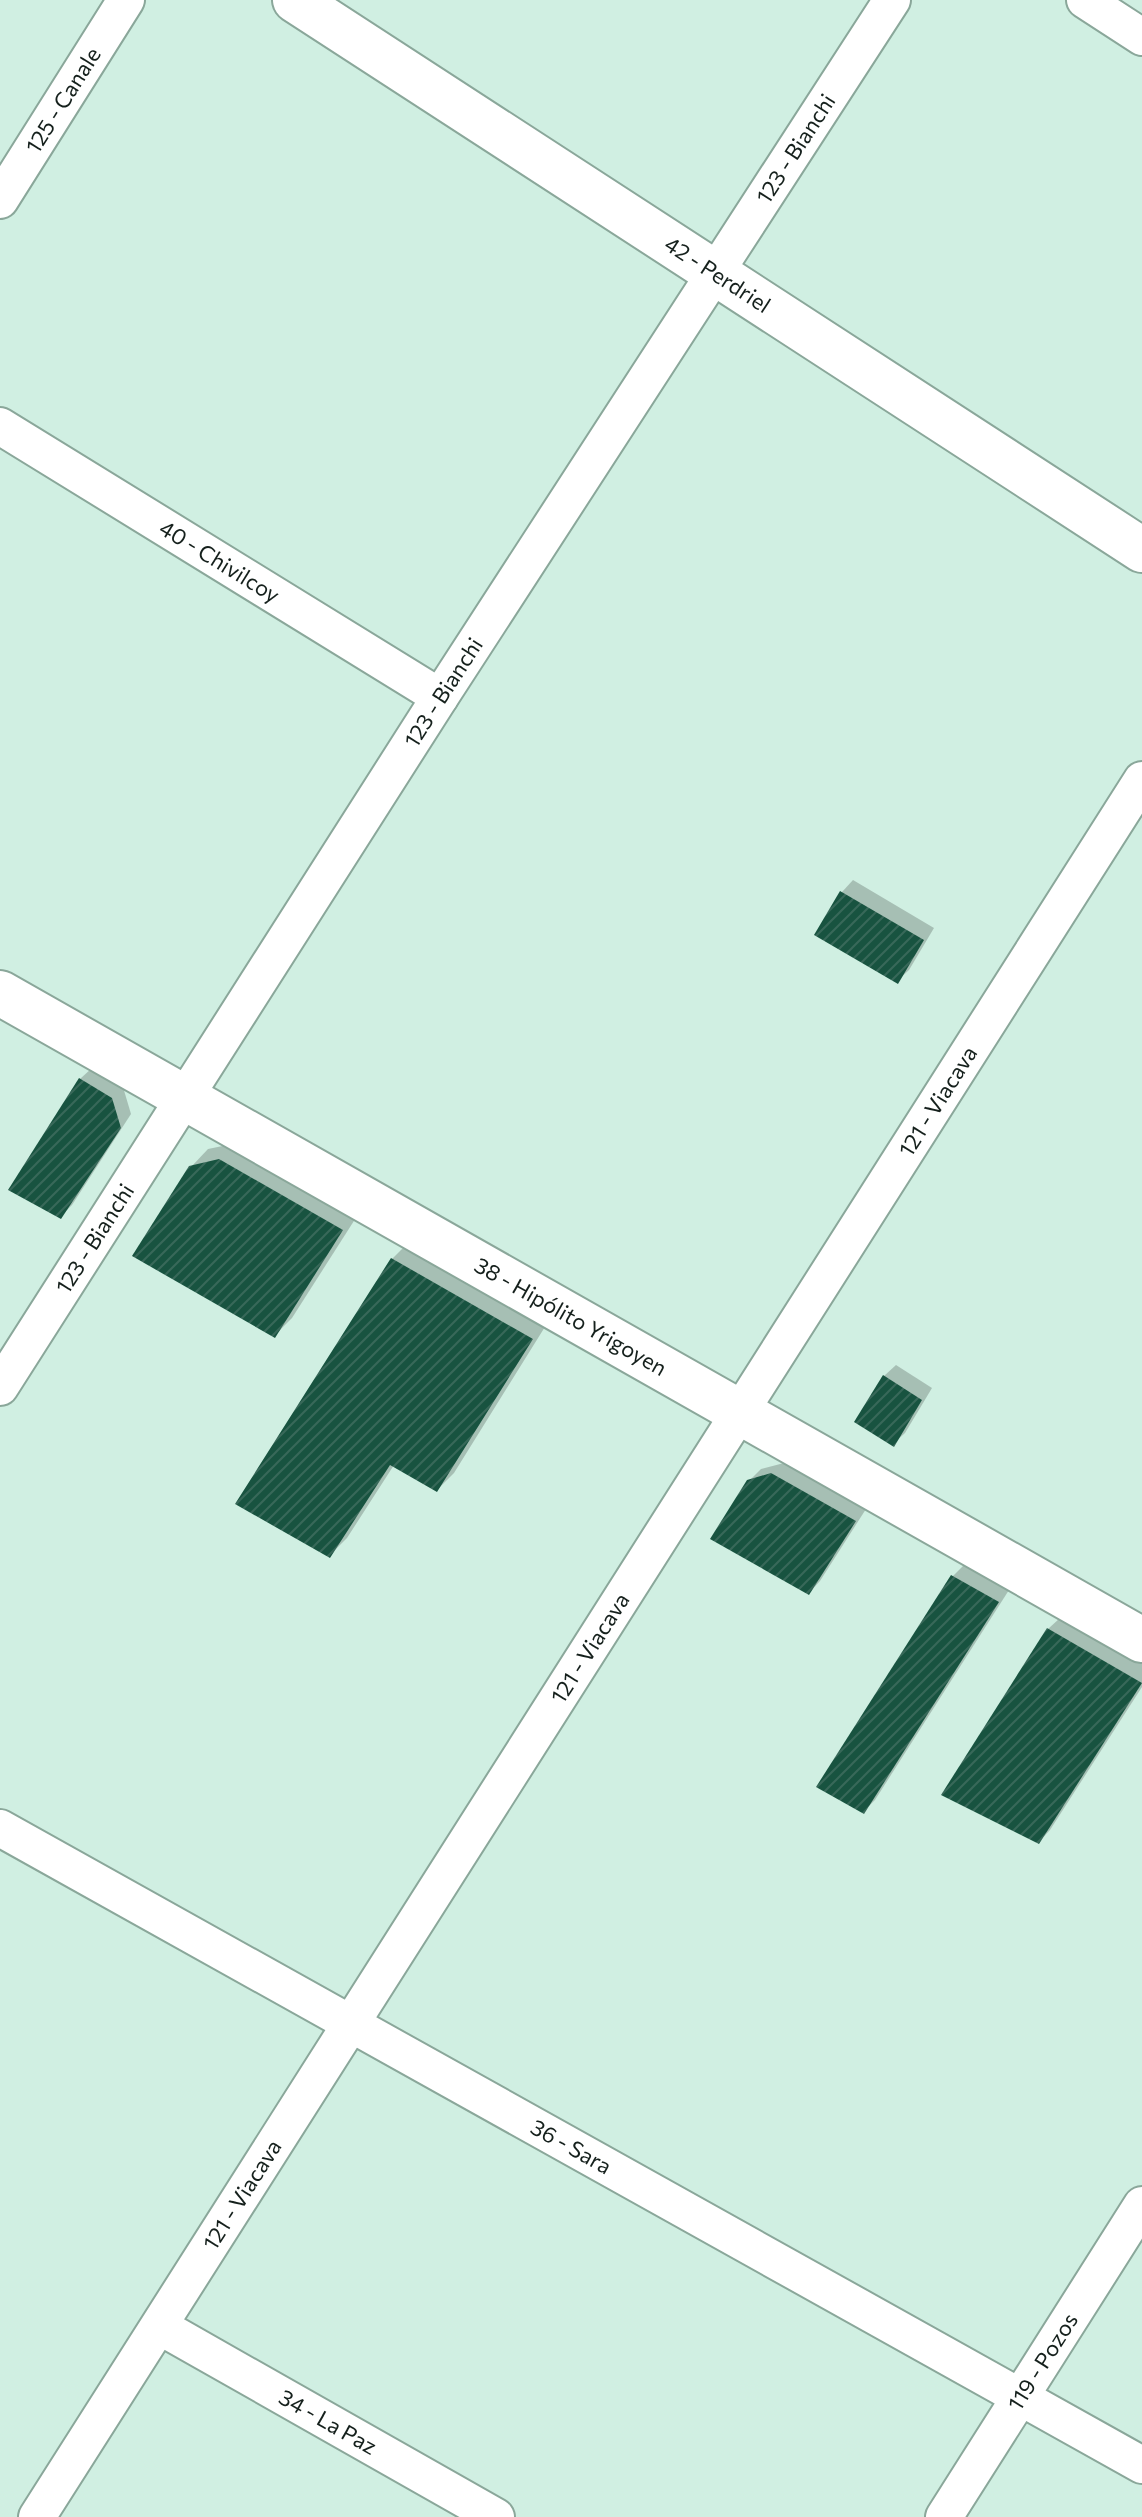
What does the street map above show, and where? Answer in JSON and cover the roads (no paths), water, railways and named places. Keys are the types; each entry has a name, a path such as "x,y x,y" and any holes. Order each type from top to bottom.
{"street":[{"name":"125 - Canale","path":"0,200 126,0"},
{"name":"42 - Perdriel","path":"295,0 1142,550"},
{"name":"123 - Bianchi","path":"0,1387 440,697 892,0"},
{"path":"1085,0 1142,37"},
{"name":"40 - Chivilcoy","path":"0,426 440,697"},
{"name":"121 - Viacava","path":"37,2517 161,2327 349,2022 1142,780"},
{"name":"38 - Hipólito Yrigoyen","path":"0,993 1142,1640"},
{"name":"36 - Sara","path":"0,1828 1142,2465"},
{"name":"119 - Pozos","path":"944,2517 1142,2205"},
{"name":"34 - La Paz","path":"161,2327 496,2517"}]}
